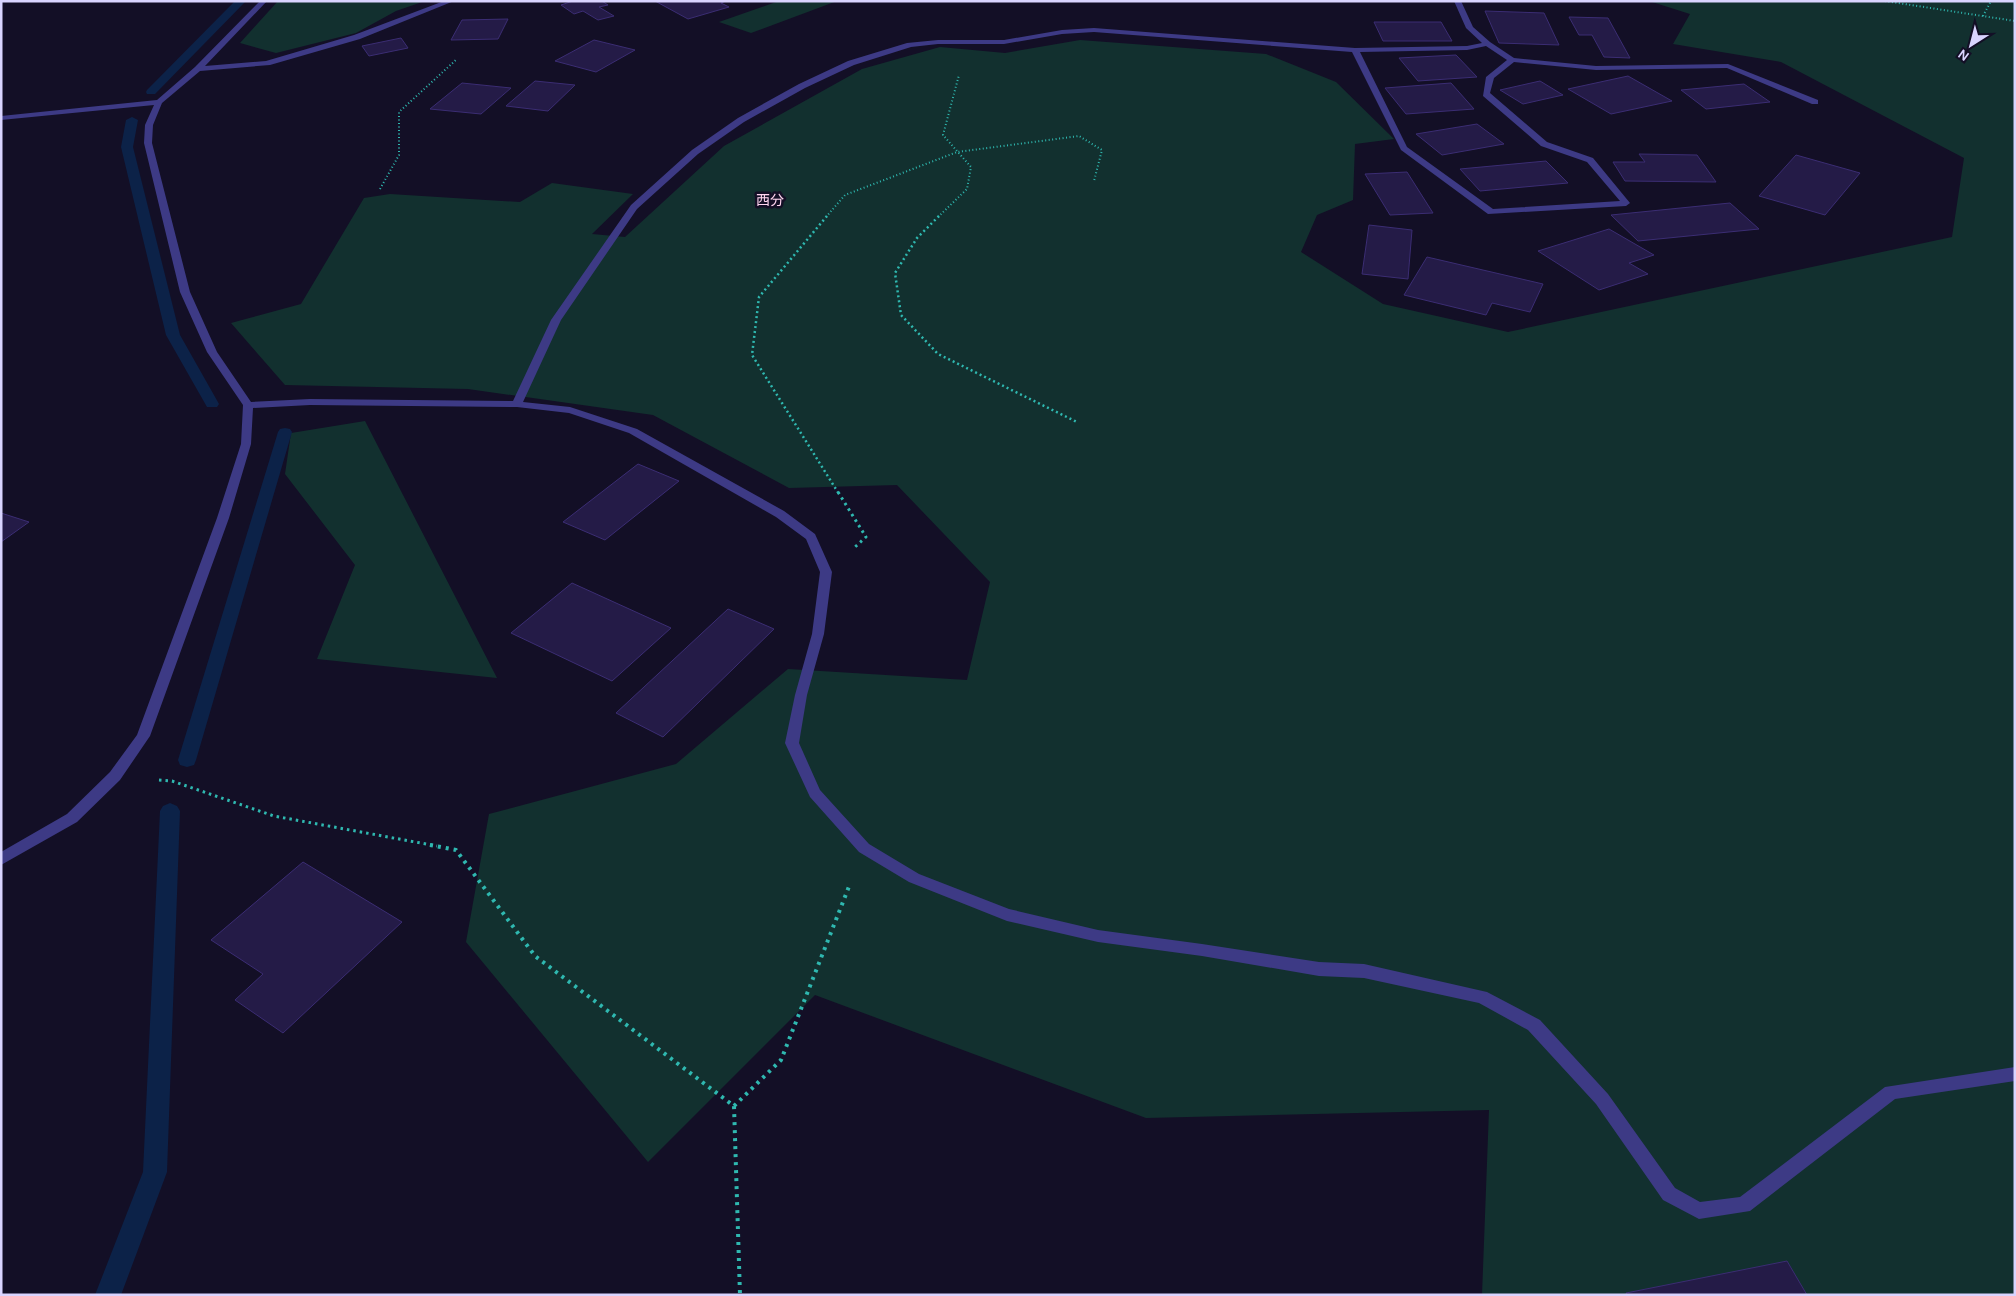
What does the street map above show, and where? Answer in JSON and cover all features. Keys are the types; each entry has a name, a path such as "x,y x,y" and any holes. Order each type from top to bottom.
{"street":[{"path":"1,859 72,818 115,776 143,736 219,527 246,444 248,405 212,352 185,292 148,143 148,124 160,102 198,69 264,1"},
{"path":"198,69 267,63 357,37 452,1"},
{"path":"1457,1 1470,28 1488,44 1512,60 1596,68 1728,66 1816,102"},
{"path":"517,404 556,320 634,207 695,152 741,120 802,86 851,63 910,45 938,42 981,44 1062,32 1094,30 1355,50 1467,48 1488,44"},
{"path":"1355,50 1404,148 1491,212 1626,202 1590,160 1544,144 1486,94 1490,77 1512,60"},
{"path":"1,118 160,102"},
{"path":"248,405 310,402 517,404 570,410 633,431 780,514 811,537 826,572 818,634 801,695 792,743 815,793 864,848 914,878 1007,915 1098,936 1202,950 1319,969 1364,971 1482,997 1534,1025 1602,1099 1669,1194 1699,1211 1744,1205 1891,1092 2015,1074"}],"path":[{"path":"1885,1 2015,21"},
{"path":"1983,16 1991,1"},
{"path":"981,44 960,71 943,135 971,168 967,189 917,238 895,273 901,315 938,354 1077,422"},
{"path":"380,190 399,155 399,112 457,59"},
{"path":"826,572 866,537 752,355 759,297 845,195 956,152 1079,136 1102,150 1094,180"},
{"path":"115,776 172,781 274,816 456,850 535,956 734,1106"},
{"path":"740,1295 734,1106 781,1060 864,848"}],"green space":[{"path":"278,1 425,1 396,11 356,33 276,53 240,43"},
{"path":"779,1 837,1 751,33 719,22"},
{"path":"1649,1 2015,1 2015,1295 1482,1295 1489,1110 1146,1118 815,995 648,1162 466,942 489,814 676,764 788,669 967,680 990,582 897,485 789,488 653,415 468,389 285,385 231,323 301,304 364,198 390,194 520,202 552,183 633,194 592,234 625,237 724,146 862,69 940,47 1005,53 1080,40 1266,54 1336,82 1394,139 1355,144 1353,200 1317,215 1301,252 1383,304 1508,332 1952,237 1964,158 1781,62 1673,44 1690,14"},
{"path":"365,421 497,678 317,659 355,565 285,474 291,433"}],"building":[{"path":"573,1 602,1 608,5 599,7 614,16 598,20 583,11 574,14 561,5"},
{"path":"655,1 726,1 721,3 729,7 688,19"},
{"path":"1485,11 1544,13 1559,45 1499,43"},
{"path":"1569,17 1608,18 1630,58 1604,57 1592,35 1579,35"},
{"path":"508,19 498,39 451,40 462,20"},
{"path":"1374,22 1441,22 1452,41 1383,41"},
{"path":"401,38 408,48 369,56 362,46"},
{"path":"594,40 635,50 596,72 555,61"},
{"path":"1456,55 1477,77 1418,81 1399,58"},
{"path":"1628,76 1672,101 1611,114 1568,89"},
{"path":"535,81 575,85 548,111 506,106"},
{"path":"1540,81 1563,95 1523,104 1500,90"},
{"path":"462,83 511,88 481,114 430,109"},
{"path":"1451,83 1474,109 1406,114 1385,88"},
{"path":"1744,84 1770,102 1706,109 1681,90"},
{"path":"1477,124 1504,144 1442,155 1416,134"},
{"path":"1639,154 1697,155 1716,182 1625,181 1613,162 1645,162"},
{"path":"1796,155 1860,173 1825,215 1759,196"},
{"path":"1546,161 1568,183 1480,191 1460,169"},
{"path":"1407,172 1433,213 1390,215 1365,174"},
{"path":"1730,203 1759,229 1638,241 1611,215"},
{"path":"1369,225 1412,230 1408,279 1362,274"},
{"path":"1609,229 1654,255 1629,263 1648,274 1599,290 1538,251"},
{"path":"1427,257 1543,284 1530,312 1492,303 1486,315 1404,295"},
{"path":"638,464 679,481 605,540 563,522"},
{"path":"1,513 29,522 1,542"},
{"path":"572,583 671,628 612,681 511,633"},
{"path":"728,609 774,629 663,737 616,713"},
{"path":"303,862 402,922 283,1033 235,1000 263,974 211,940"},
{"path":"1787,1261 1807,1295 1627,1295 1626,1293"}],"waterway":[{"path":"151,92 241,1"},
{"path":"132,120 127,147 173,335 212,404"},
{"path":"187,760 285,432"},
{"path":"108,1295 155,1172 170,811"}],"district":[{"name":"西分","path":"770,200"}]}
